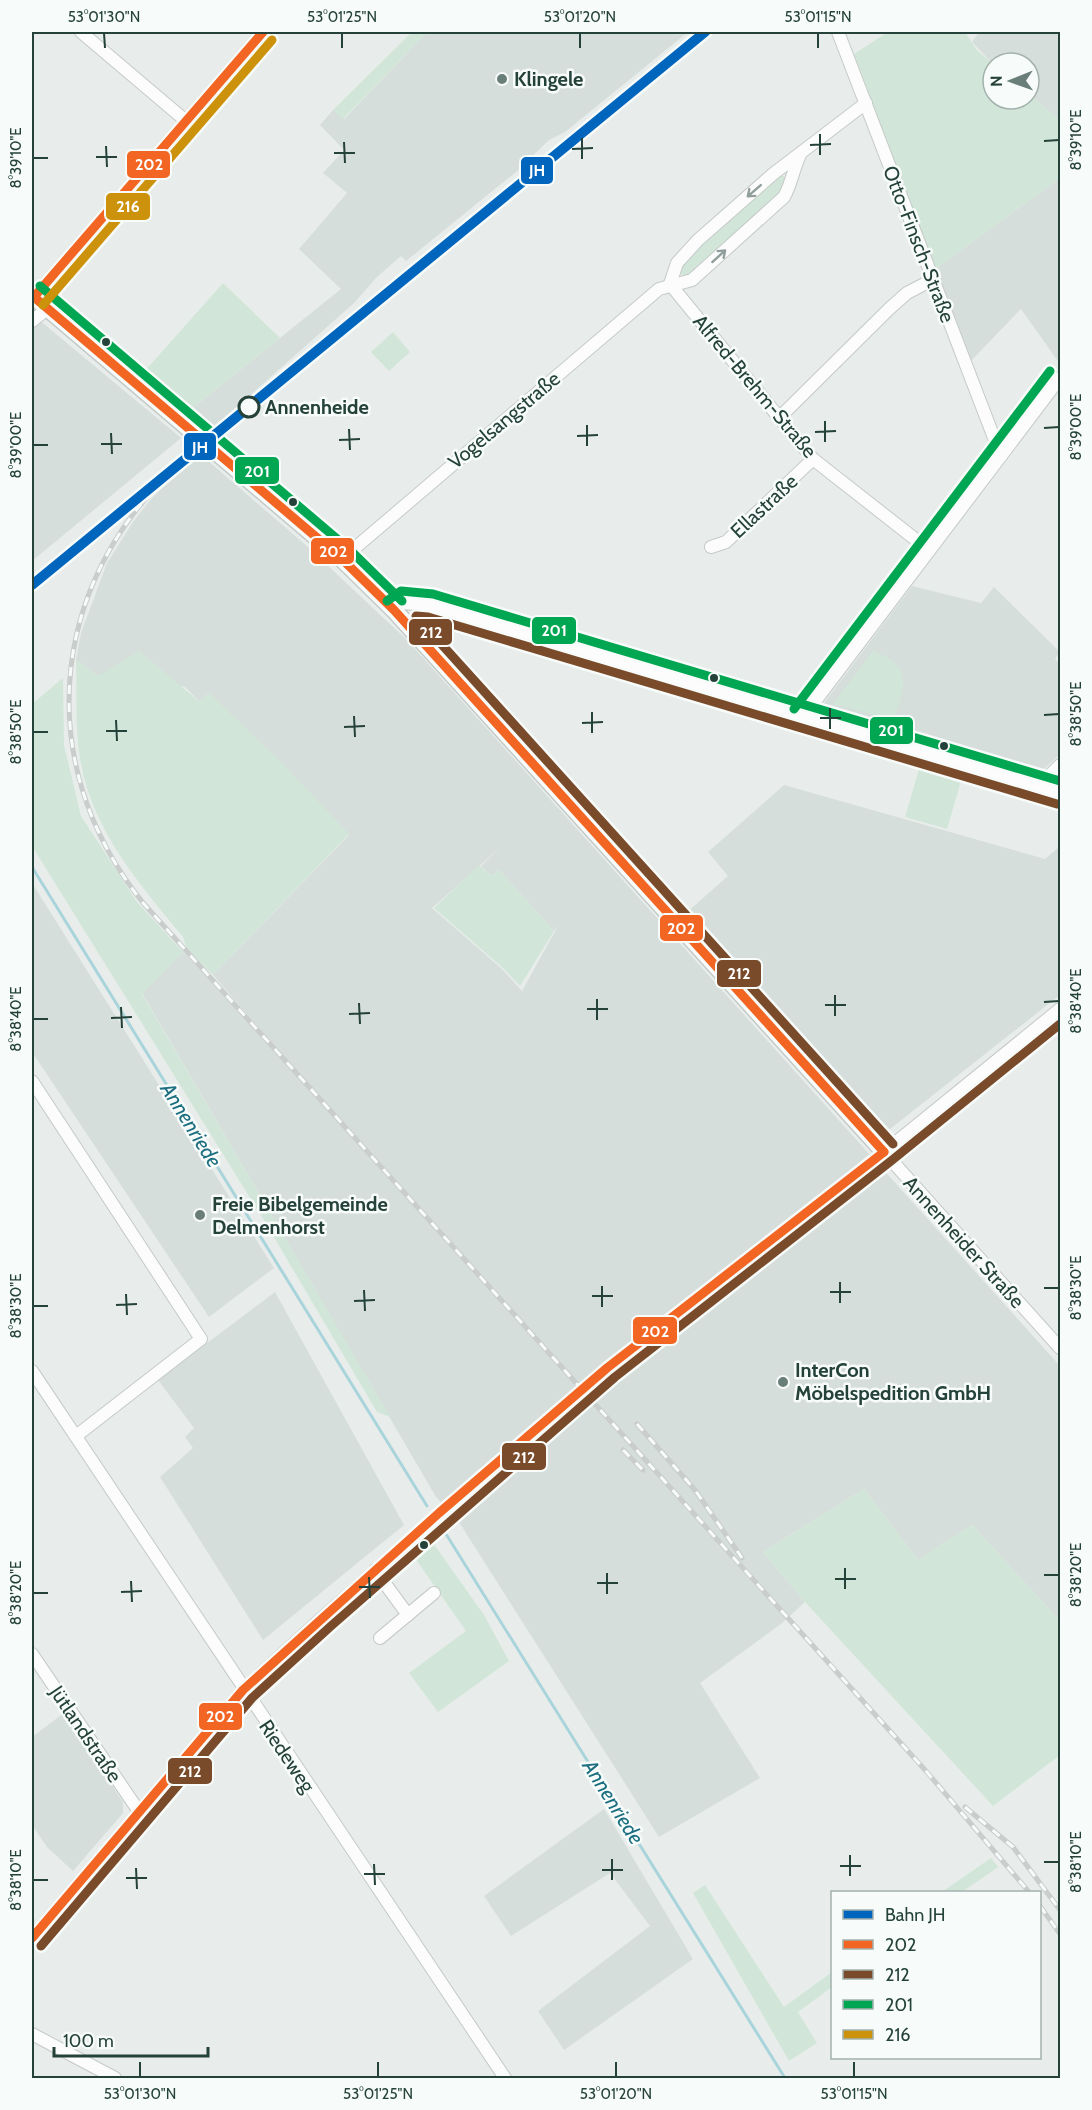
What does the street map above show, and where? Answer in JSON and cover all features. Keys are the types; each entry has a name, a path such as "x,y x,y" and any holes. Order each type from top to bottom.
{"street":[{"path":"81,32 186,121"},
{"path":"33,296 263,32"},
{"name":"Otto-Finsch-Straße","path":"838,32 1000,456"},
{"path":"670,284 677,263 698,240 773,174 866,103"},
{"name":"Vogelsangstraße","path":"342,559 659,289 670,284 692,280 784,197 792,183 795,165 800,155"},
{"path":"779,418 889,309 908,293 932,280"},
{"name":"Alfred-Brehm-Straße","path":"670,284 813,459 929,550"},
{"name":"Annenheider Straße","path":"33,296 342,559 394,610 1060,1348"},
{"path":"32,321 47,309"},
{"path":"804,716 1060,378"},
{"name":"Ellastraße","path":"711,547 726,542 813,459"},
{"path":"394,610 403,603 430,605 1060,793"},
{"path":"1039,786 1060,765"},
{"path":"32,1938 141,1813 243,1690 375,1570 607,1368 884,1152 1060,1009"},
{"path":"32,1081 201,1339 76,1436"},
{"name":"Riedeweg","path":"32,1371 505,2079"},
{"path":"375,1570 408,1615"},
{"path":"380,1638 434,1593"},
{"name":"Jütlandstraße","path":"32,1654 141,1813"},
{"path":"32,2034 116,2079"}],"shaded area":[{"path":"427,32 688,32 565,132 549,140 516,172 406,261 401,256 377,277 354,303 211,430 189,411 341,289 299,249 347,193 323,173 344,150 320,125 333,110 344,119"},
{"path":"979,32 1060,32 1060,121 1041,104 1041,51 981,51 972,42"},
{"path":"1060,178 1060,364 1021,309 970,362 935,269"},
{"path":"32,314 181,438 32,561"},
{"path":"199,453 308,547 407,640 1060,1366 1060,1621 972,1525 918,1560 864,1489 763,1552 805,1602 781,1624 700,1683 760,1778 659,1837 457,1519 436,1497 142,993 183,952 260,1029 213,975 349,835 209,693 200,702 185,687 98,676 76,660 81,633 107,563 133,522 152,498","holes":["502,846 481,866 491,876 499,870 554,931 559,924 522,991 502,969 432,908"]},
{"path":"912,586 981,603 994,587 1060,652 1055,659 1060,664 1060,754 1045,768 1033,773 821,712 824,703"},
{"path":"784,785 1045,859 1060,846 1060,995 885,1133 686,913 728,876 708,852"},
{"path":"32,883 274,1268 209,1317 32,1052"},
{"path":"275,1292 404,1525 263,1640 160,1477 193,1448 185,1437 194,1428 158,1380"},
{"path":"64,1713 123,1802 123,1813 73,1871 47,1847 32,1825 32,1737"},
{"path":"604,1809 693,1959 564,2050 538,2011 650,1926 610,1873 511,1936 484,1896"}],"green space":[{"path":"412,32 427,32 343,119 333,110"},
{"path":"888,32 965,32 981,54 981,111 1041,111 1041,104 1060,121 1060,178 935,269 854,54"},
{"path":"778,176 784,176 788,186 690,277 684,278 679,270 709,235"},
{"path":"223,283 280,338 189,411 143,373"},
{"path":"393,332 410,352 389,371 371,352"},
{"path":"139,651 200,702 209,693 279,760 349,834 213,975 187,949 183,937 118,852 104,829 84,779 78,741 76,660 98,676"},
{"path":"873,651 886,657 901,671 903,687 894,720 833,704"},
{"path":"63,678 64,745 81,816 137,902 183,952 142,994 390,1417 377,1412 265,1222 32,846 32,704"},
{"path":"922,759 964,771 947,829 905,817"},
{"path":"479,865 491,876 499,870 554,931 520,986 504,969 434,908"},
{"path":"864,1489 918,1560 972,1525 1060,1621 1060,1755 993,1806 805,1602 763,1552"},
{"path":"433,1543 484,1615 509,1661 438,1712 409,1673 466,1631 408,1548"},
{"path":"991,1858 998,1867 963,1891 943,1891"},
{"path":"705,1885 784,2007 831,1973 831,1988 798,2012 817,2043 789,2061 693,1893"}],"waterway":[{"name":"Annenriede","path":"32,867 427,1506"},
{"name":"Annenriede","path":"441,1526 785,2078"}],"railway":[{"path":"192,453 144,500 108,553 84,609 71,668 70,729 82,789 107,848 144,904 926,1771 1028,1891"},
{"path":"637,1424 695,1490 742,1558"},
{"path":"623,1450 643,1470"},
{"path":"965,1807 1013,1847 1060,1910"},
{"path":"1041,1907 1060,1934"}],"rail line":[{"name":"JH","path":"32,585 705,32"}],"transit line":[{"name":"202","path":"34,297 263,32"},
{"name":"216","path":"43,305 272,40"},
{"name":"201","path":"40,286 350,550 402,601"},
{"name":"202","path":"34,297 342,559 394,610 884,1152"},
{"name":"201","path":"794,709 1050,371"},
{"name":"201","path":"387,601 401,591 433,594 1060,781"},
{"name":"212","path":"893,1144 416,616 428,617 1057,804"},
{"name":"212","path":"41,1946 252,1698 331,1626 615,1377 891,1161 1060,1024"},
{"name":"202","path":"32,1938 243,1690 439,1513 607,1368 884,1152"}],"place":[{"name":"Klingele","path":"502,79"},
{"name":"Annenheide","path":"249,407"},
{"name":"Freie Bibelgemeinde Delmenhorst","path":"200,1215"},
{"name":"InterCon Möbelspedition GmbH","path":"783,1382"}]}
